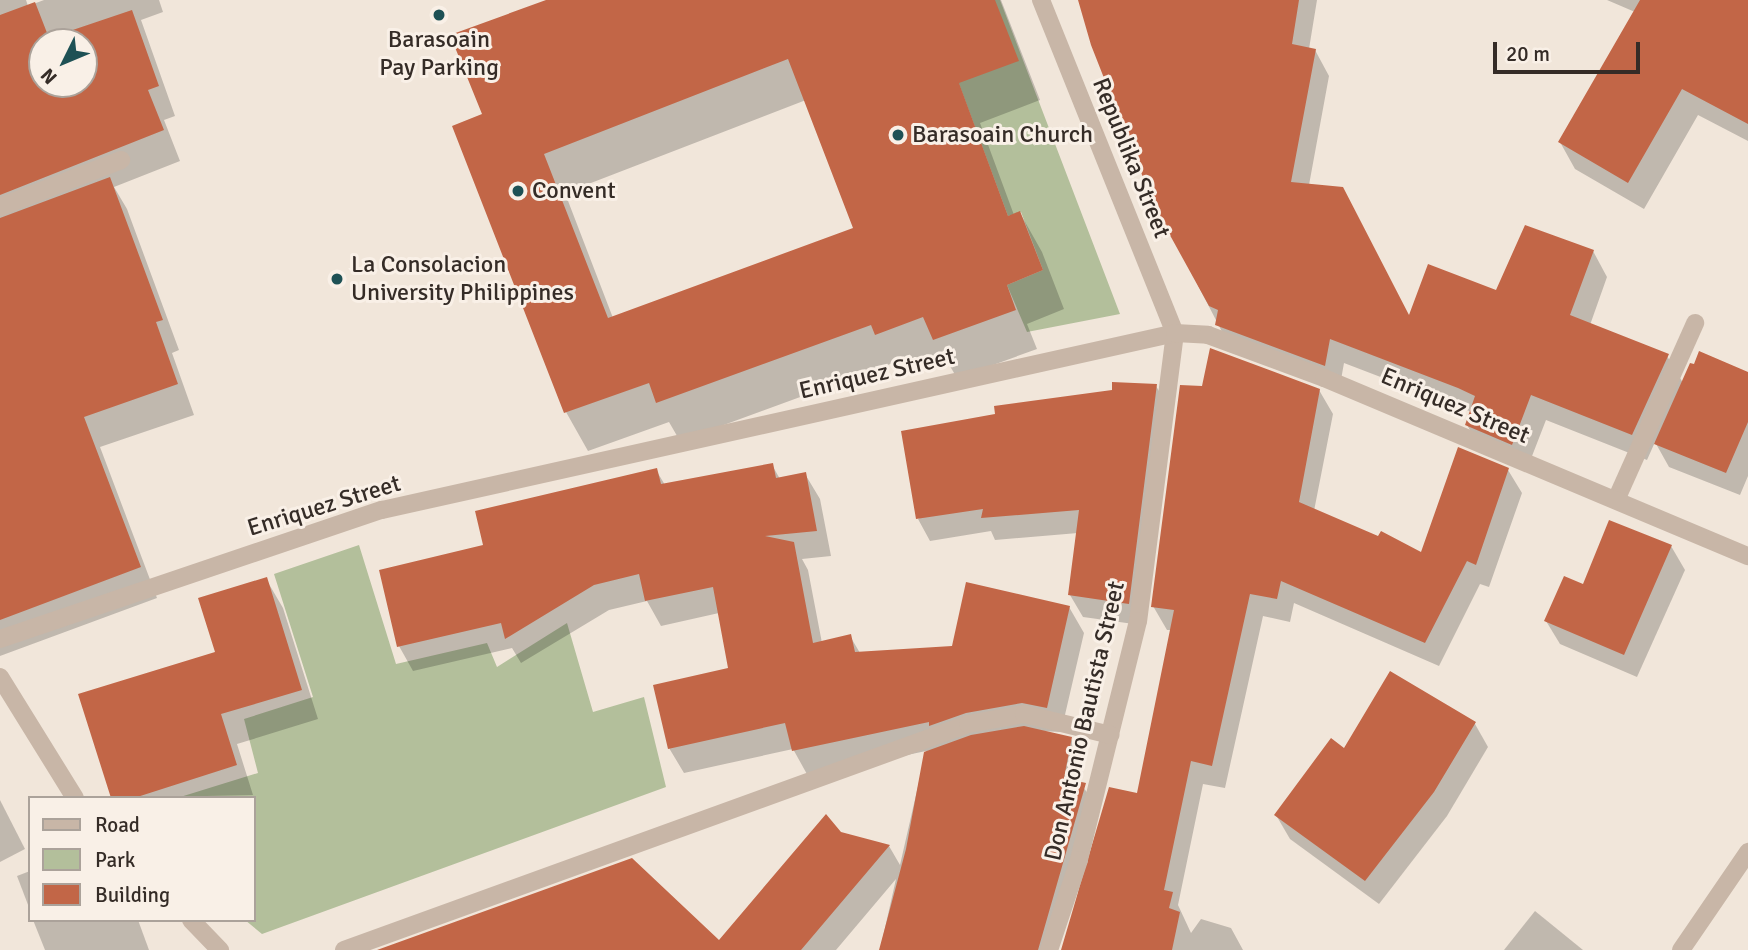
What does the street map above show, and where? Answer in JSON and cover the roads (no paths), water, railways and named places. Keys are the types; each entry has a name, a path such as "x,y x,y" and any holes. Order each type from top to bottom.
{"street":[{"name":"Republika Street","path":"1041,0 1175,333"},
{"path":"0,207 121,160"},
{"path":"1616,500 1695,323"},
{"name":"Enriquez Street","path":"0,639 382,510 1175,333 1208,335 1311,373 1748,556"},
{"name":"Don Antonio Bautista Street","path":"1049,950 1079,860 1138,621 1175,333"},
{"path":"0,677 74,796"},
{"path":"344,950 968,724 1024,713 1111,735"},
{"path":"1681,950 1748,852"},
{"path":"193,922 220,950"}],"place":[{"name":"Barasoain Pay Parking","path":"439,15"},
{"name":"Barasoain Church","path":"898,135"},
{"name":"Convent","path":"518,191"},
{"name":"La Consolacion University Philippines","path":"337,279"}]}
